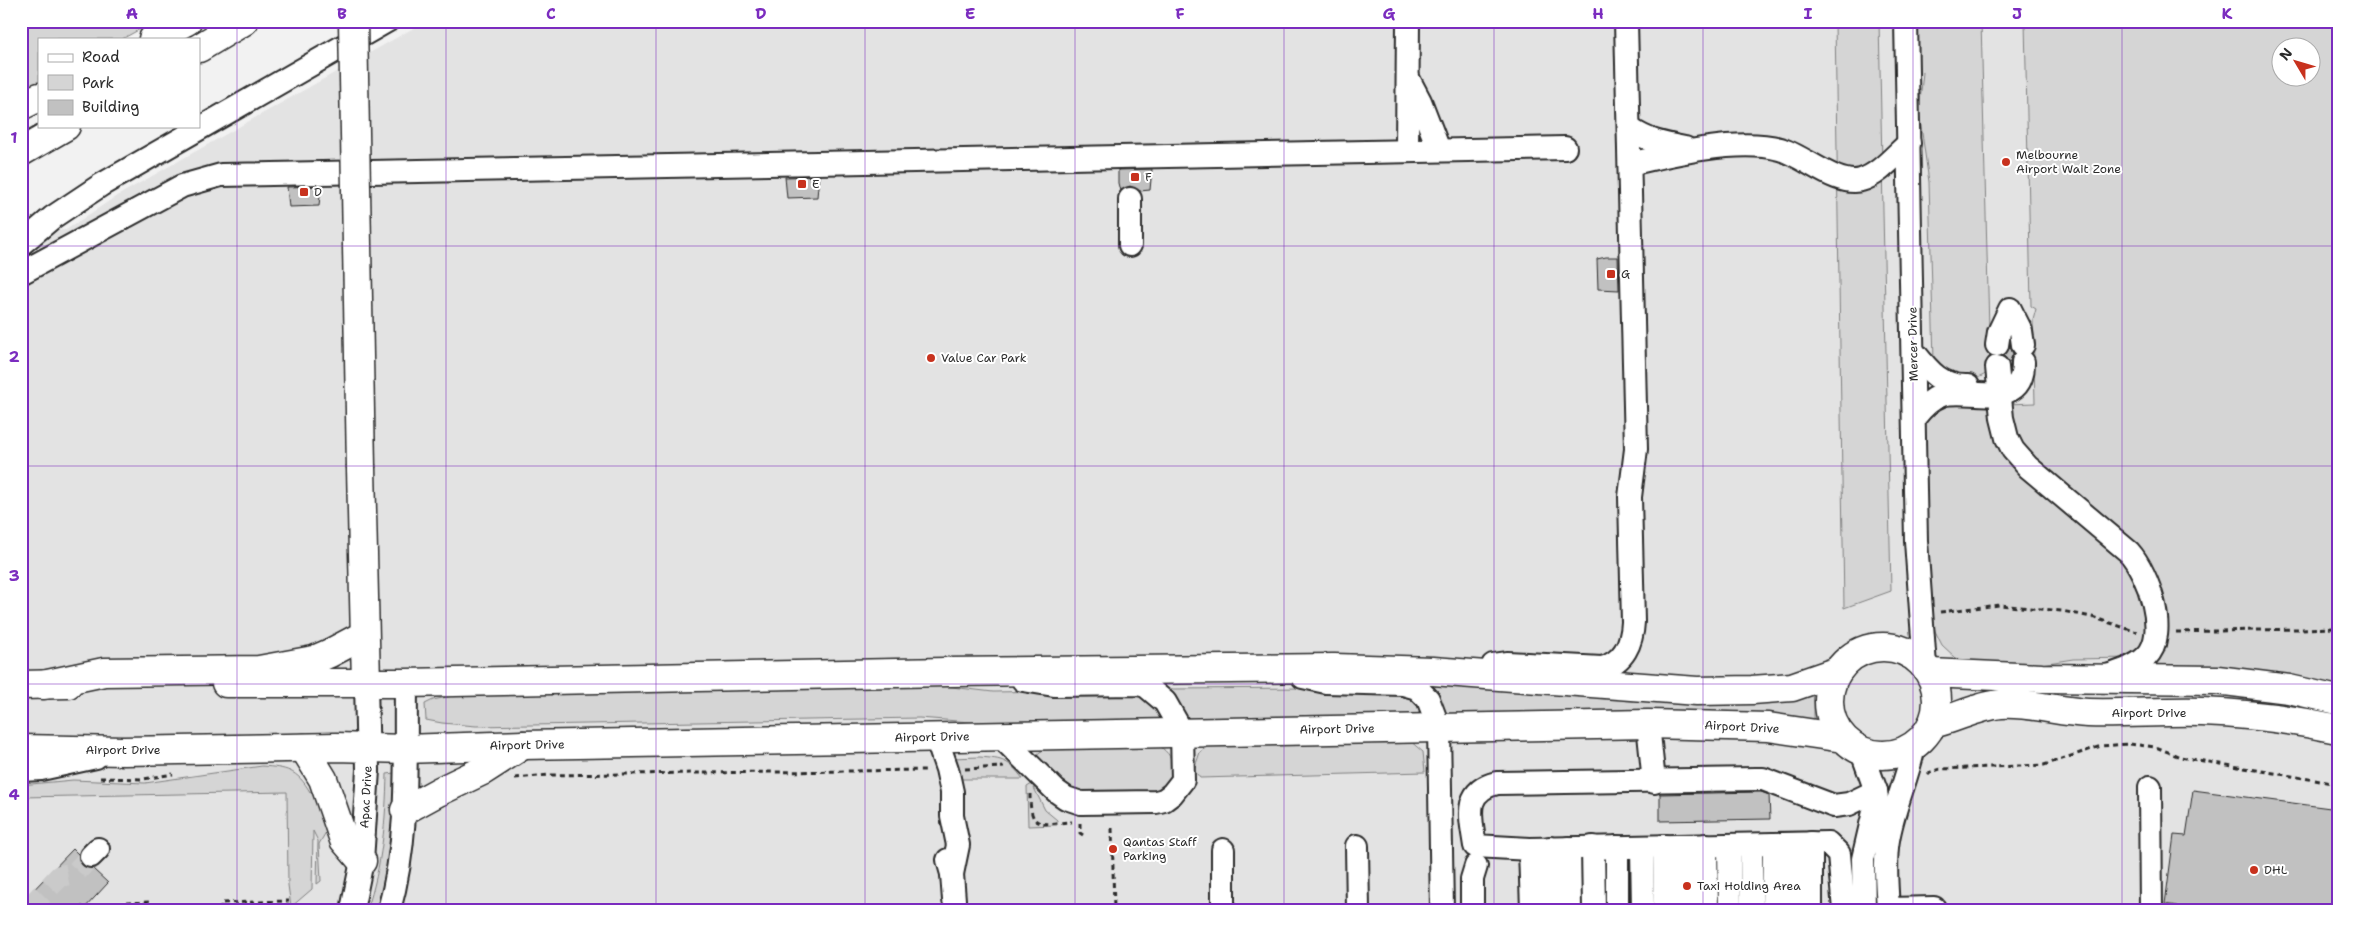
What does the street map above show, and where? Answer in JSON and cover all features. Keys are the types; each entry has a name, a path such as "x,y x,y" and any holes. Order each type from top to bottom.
{"main road":[{"path":"155,38 187,21"},
{"path":"200,47 244,21"},
{"path":"353,21 366,683"},
{"path":"21,106 38,98"},
{"path":"21,152 63,128"},
{"path":"32,685 104,672 259,670 314,660 364,635"},
{"path":"1875,648 1891,648 1905,652 1927,669 1934,682 1937,702 1932,724 1914,746 1897,754 1880,756 1852,745 1831,717 1829,693 1838,671 1848,660 1861,652 1875,648"},
{"path":"32,685 406,684 1256,668 1433,671 1697,691 1792,687 1838,671"},
{"path":"1927,669 1985,677 2217,680 2289,689 2338,700"},
{"name":"Airport Drive","path":"1932,724 1951,720 1984,708 2012,704 2085,713 2201,712 2245,715 2292,719 2338,729"},
{"name":"Airport Drive","path":"21,749 124,751 368,748 405,750 523,745 1648,724 1768,727 1852,745"},
{"path":"405,810 484,770 523,745"},
{"path":"304,748 323,779 344,840 362,860"}],"street":[{"path":"21,244 53,217 101,185 387,21"},
{"path":"1407,150 1408,21"},
{"path":"1433,671 1507,663 1602,668 1616,662 1628,648 1633,630 1630,497 1636,449 1626,21"},
{"name":"Mercer Drive","path":"1906,21 1920,613 1927,669"},
{"path":"1408,77 1420,101 1439,150"},
{"path":"1629,128 1641,137 1660,144 1704,150"},
{"path":"1630,164 1704,150 1745,146 1781,149 1835,176 1855,181 1862,180 1873,174 1909,142"},
{"path":"21,273 182,186 221,175 271,172 1565,148"},
{"path":"1130,199 1130,245"},
{"path":"1915,417 1928,404 1941,396 1999,394 2010,390 2019,383 2023,354 2021,332 2010,308 1999,332 1997,358 1999,394 2004,431 2017,454 2035,472 2129,552 2138,564 2150,589 2156,632 2154,643 2146,657 2134,665 2099,679"},
{"path":"1914,351 1935,376 1954,385 1985,383 1992,376 1997,358"},
{"path":"1256,668 1326,682 1411,686 1423,692 1428,699 1439,728 1442,910"},
{"path":"984,674 1054,685 1138,684 1146,686 1160,696 1182,732 1183,780 1172,794 1156,802 1081,802 1066,798 1047,784 1002,737"},
{"name":"Apac Drive","path":"352,910 362,860 368,748 366,683"},
{"path":"389,910 398,873 405,810 406,684"},
{"path":"1648,724 1654,782"},
{"path":"936,737 947,769 952,792 952,816 947,845 954,900"},
{"path":"1852,745 1876,791 1875,807 1863,859 1864,910"},
{"path":"1914,746 1910,766 1887,842 1888,909 1934,908"},
{"path":"21,770 41,769 124,751"},
{"path":"1844,910 1839,854 1801,844 1550,848 1475,846 1471,810 1473,800 1478,792 1497,783 1654,782 1728,778 1763,779 1834,806 1849,804 1876,791"},
{"path":"2150,787 2151,910"},
{"path":"1752,844 1752,910"},
{"path":"1774,910 1801,844"},
{"path":"1794,910 1801,844"},
{"path":"1801,844 1812,910"},
{"path":"1801,844 1828,910"},
{"path":"1729,845 1730,910"},
{"path":"1357,846 1358,910"},
{"path":"1642,910 1674,846"},
{"path":"1665,910 1674,846"},
{"path":"1674,846 1686,910"},
{"path":"1674,846 1707,910"},
{"path":"1593,847 1594,910"},
{"path":"1616,847 1618,910"},
{"path":"1532,910 1550,848"},
{"path":"1550,848 1551,910"},
{"path":"1550,848 1570,910"},
{"path":"1223,850 1223,910"},
{"path":"1472,910 1472,879 1476,866"}],"path":[{"path":"1920,613 1968,610 1999,605 2075,613 2135,632 2338,628"},
{"path":"1926,778 1931,772 1940,769 2044,765 2101,746 2129,744 2156,748 2180,757 2338,784"},
{"path":"507,781 516,778 549,775 1005,767"},
{"path":"1112,828 1114,910"},
{"path":"221,910 221,903 289,901"},
{"path":"125,910 124,903 151,902 151,910"},
{"path":"80,905 82,907 80,910"}],"shaded area":[{"path":"426,21 2338,21 2338,910 21,910 21,232 66,230 115,197"}],"green space":[{"path":"21,21 155,21 124,38 38,38 38,82 21,91"},
{"path":"1835,21 1879,21 1891,591 1844,608"},
{"path":"1916,21 1981,21 1990,369 1980,377 1972,379 1958,380 1934,361 1929,182 1919,112 1923,72 1917,71"},
{"path":"2025,21 2338,21 2338,688 2151,669 2158,588 2022,446 2007,404 2035,403 2033,320 2036,309 2031,306"},
{"path":"1985,399 2122,559 2140,586 2149,638 2130,658 2073,659 2029,666 1967,662 1956,658 1942,645 1935,631 1929,598 1924,452 1926,421 1935,406"},
{"path":"1436,685 1814,693 1814,719 1451,717 1444,712 1440,705 1434,689"},
{"path":"943,686 993,692 1129,690 1138,692 1163,713 1156,723 996,724 919,718 476,726 426,720 425,704 433,700 457,695"},
{"path":"1308,688 1393,690 1417,701 1421,709 1415,718 1190,721 1171,691 1172,689"},
{"path":"1409,740 1423,752 1425,772 1200,778 1194,770 1200,752 1211,744"},
{"path":"1051,745 1158,745 1170,756 1173,773 1166,786 1147,792 1074,792 1034,756"},
{"path":"980,757 1000,760 1009,764 1023,779 957,779 952,758"},
{"path":"262,766 290,771 305,784 310,792 318,787 332,822 319,844 321,881 317,884 318,841 313,831 312,889 291,907 288,885 287,792 21,797 21,785 73,780 145,783"},
{"path":"394,773 396,807 389,860 376,910 367,910 380,860 386,808 387,774"},
{"path":"1032,784 1045,810 1057,820 1057,825 1028,826 1027,787"}],"building":[{"path":"1152,169 1150,190 1140,191 1130,186 1120,191 1118,170"},
{"path":"819,176 817,197 787,198 785,177"},
{"path":"321,186 319,206 289,207 287,187"},
{"path":"1618,257 1619,290 1598,289 1597,259"},
{"path":"2010,347 2013,354 2009,363 2004,356"},
{"name":"DHL","path":"2193,790 2338,809 2338,910 2176,910 2177,906 2165,904 2174,835 2186,836"},
{"path":"1761,792 1769,795 1770,819 1660,821 1660,794"},
{"path":"73,849 78,854 82,866 93,869 108,883 83,910 21,910 21,903"}],"tunnel":[{"path":"27,910 60,876 75,873 91,856"}],"place":[{"name":"Melbourne Airport Wait Zone","path":"2006,162"},
{"name":"F","path":"1135,177"},
{"name":"E","path":"802,184"},
{"name":"D","path":"304,192"},
{"name":"G","path":"1611,274"},
{"name":"Value Car Park","path":"931,358"},
{"name":"Qantas Staff Parking","path":"1113,849"},
{"name":"DHL","path":"2254,870"},
{"name":"Taxi Holding Area","path":"1687,886"}]}
